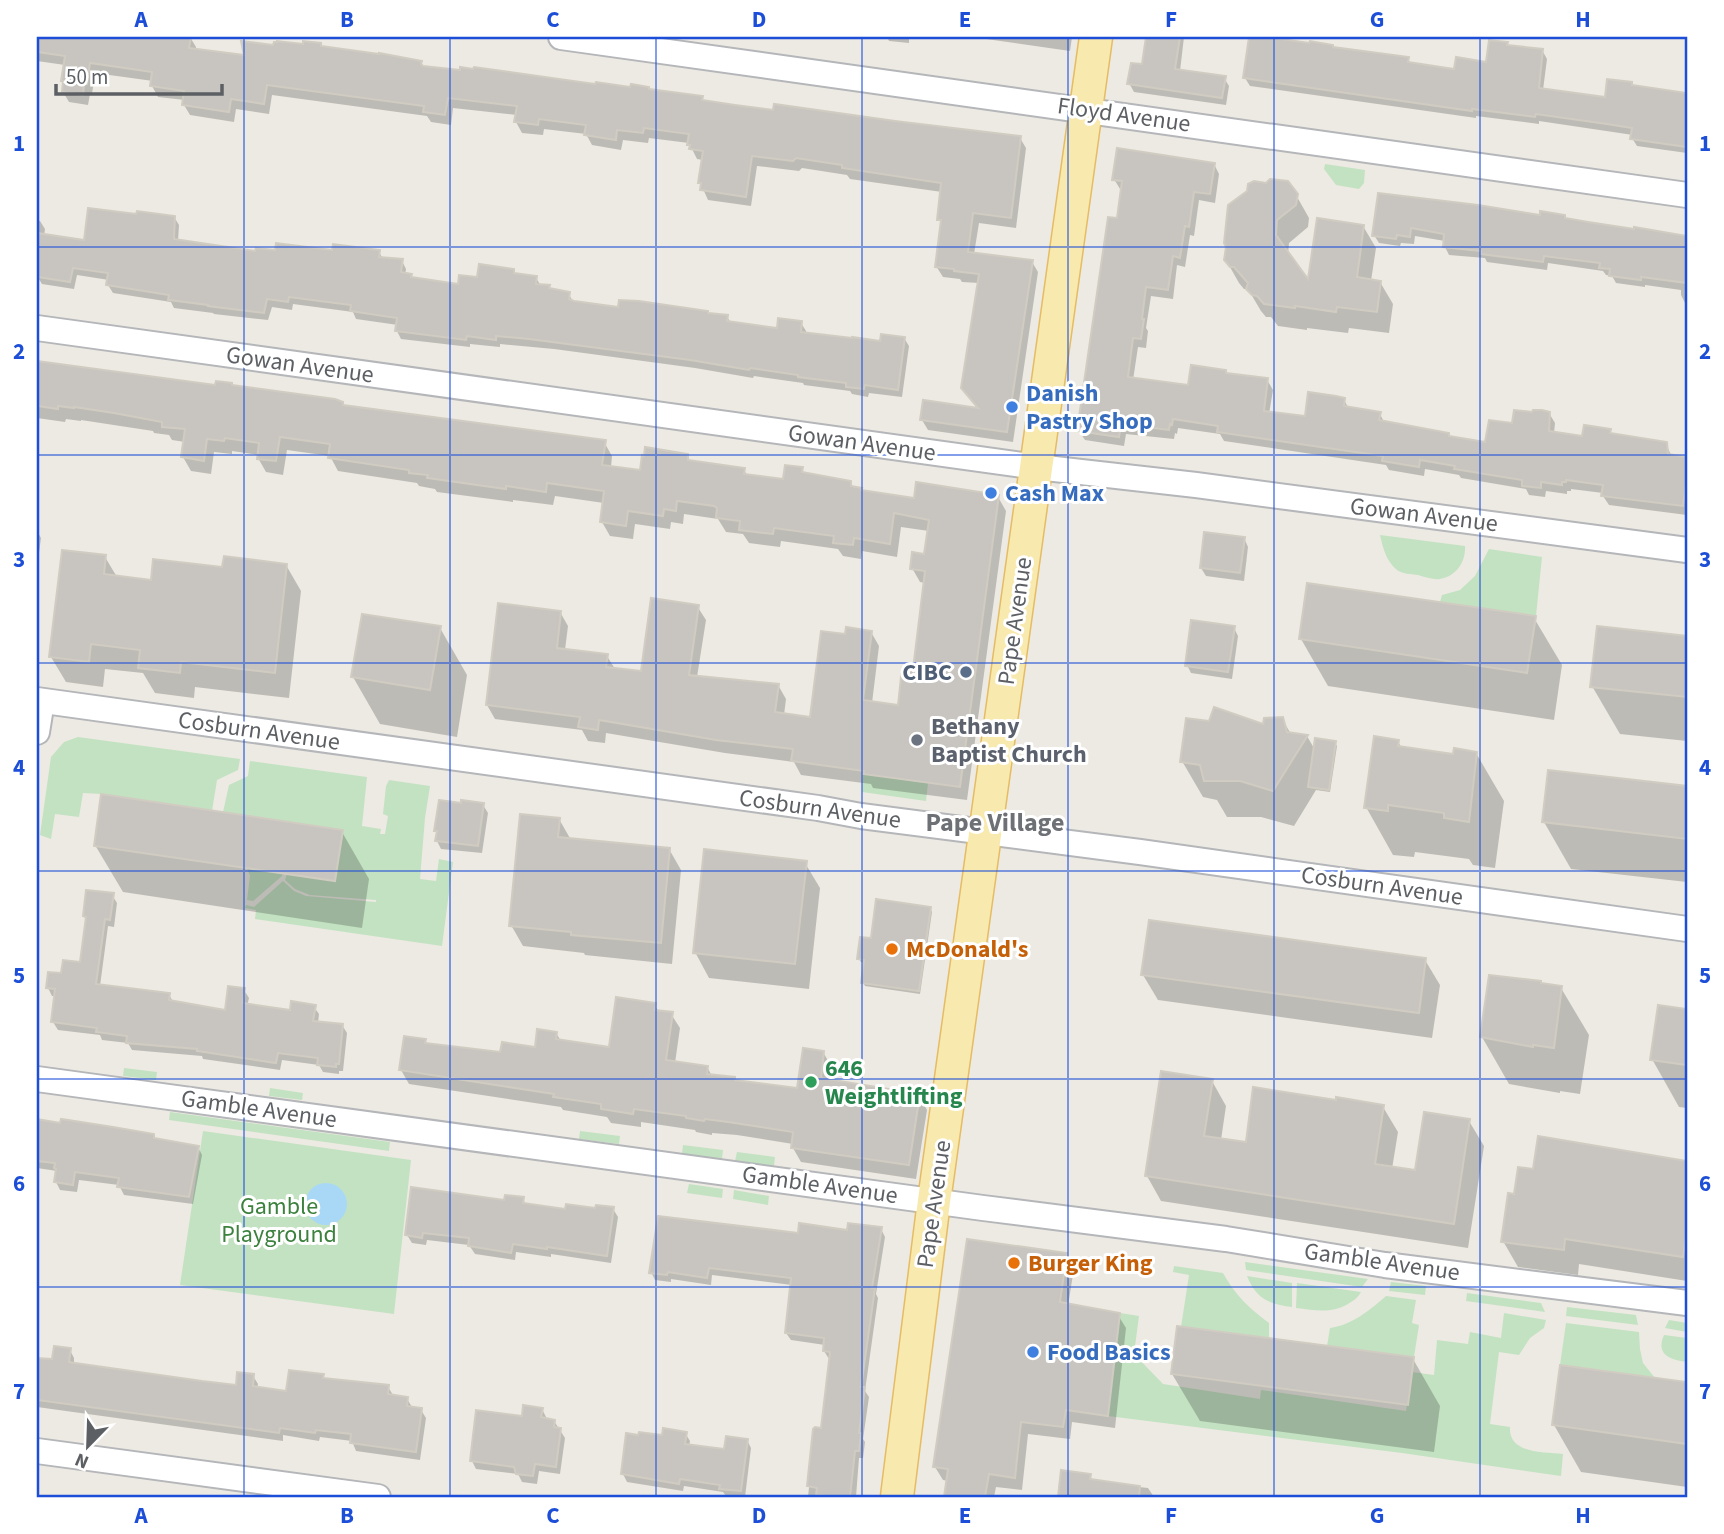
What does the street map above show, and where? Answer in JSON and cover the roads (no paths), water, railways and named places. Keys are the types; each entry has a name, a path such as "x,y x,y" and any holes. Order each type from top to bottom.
{"main road":[{"name":"Pape Avenue","path":"897,1497 934,1201 1096,37"}],"street":[{"name":"Floyd Avenue","path":"561,37 1687,195"},
{"name":"Gowan Avenue","path":"37,328 1037,467 1196,485 1687,550"},
{"name":"Cosburn Avenue","path":"39,700 1687,929"},
{"path":"37,732 39,700"},
{"name":"Gamble Avenue","path":"37,1079 1226,1239 1385,1265 1687,1303"},
{"path":"37,1451 378,1497"}],"water":[{"path":"326,1183 341,1189 347,1204 341,1219 326,1225 311,1219 305,1204 311,1189"}],"place":[{"name":"Danish Pastry Shop","path":"1012,407"},
{"name":"Cash Max","path":"991,493"},
{"name":"CIBC","path":"966,672"},
{"name":"Bethany Baptist Church","path":"917,740"},
{"name":"McDonald's","path":"892,949"},
{"name":"646 Weightlifting","path":"811,1082"},
{"name":"Burger King","path":"1014,1263"},
{"name":"Food Basics","path":"1033,1352"}],"district":[{"name":"Pape Village","path":"995,822"}],"park label":[{"name":"Gamble Playground","path":"279,1220"}]}
